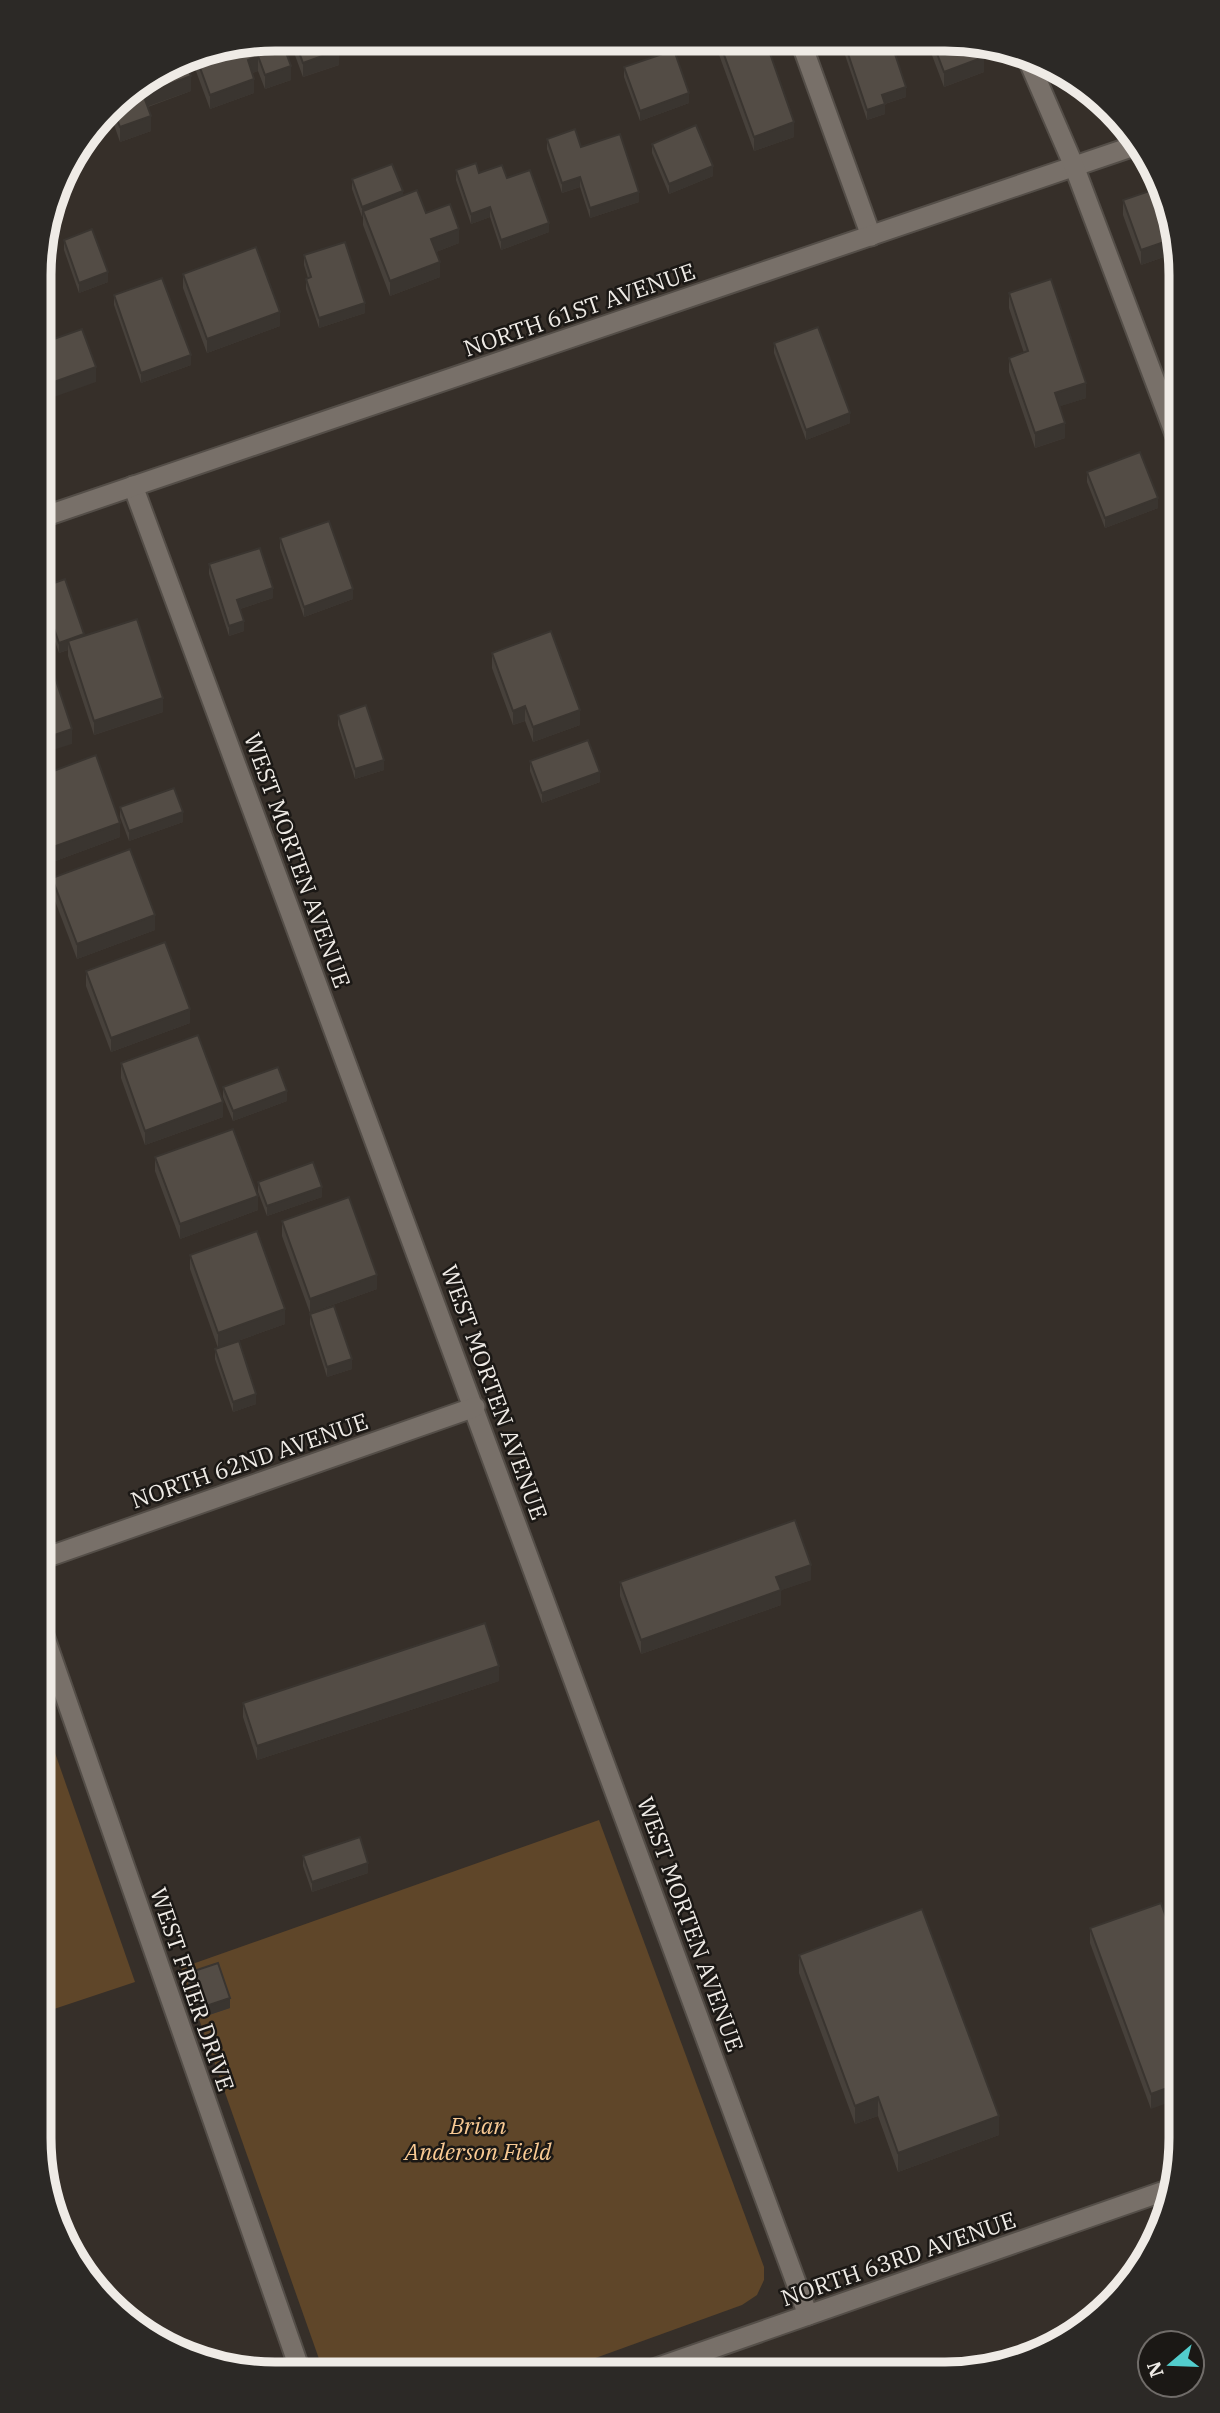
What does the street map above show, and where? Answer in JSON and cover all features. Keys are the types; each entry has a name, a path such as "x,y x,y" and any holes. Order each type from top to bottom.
{"street":[{"path":"804,51 871,236"},
{"path":"1032,69 1074,166 1169,418"},
{"name":"NORTH 61ST AVENUE","path":"51,514 1130,147"},
{"name":"WEST MORTEN AVENUE","path":"133,486 808,2315"},
{"name":"NORTH 62ND AVENUE","path":"51,1556 475,1407"},
{"name":"WEST FRIER DRIVE","path":"51,1655 297,2362"},
{"name":"NORTH 63RD AVENUE","path":"673,2362 1162,2192"}],"green space":[{"path":"51,1741 135,1982 51,2010"},
{"name":"Brian Anderson Field","path":"599,1820 764,2267 764,2280 757,2295 742,2305 584,2362 320,2362 181,1968"}],"building":[{"path":"285,51 291,66 265,75 258,56 248,60 254,79 210,95 199,65 245,53"},
{"path":"298,51 336,51 303,63"},
{"path":"674,51 689,93 640,111 624,67"},
{"path":"723,51 769,51 794,122 754,137"},
{"path":"847,51 894,51 906,87 882,95 885,104 867,110"},
{"path":"936,51 983,54 984,57 944,72"},
{"path":"188,69 191,76 143,94 151,116 120,127 116,117 127,106 138,97 163,81"},
{"path":"696,125 713,166 669,184 652,144"},
{"path":"575,129 581,147 620,134 639,192 590,208 580,177 562,183 547,139"},
{"path":"476,163 479,173 502,165 507,178 530,170 549,223 501,240 490,207 471,214 456,170"},
{"path":"392,164 403,191 362,207 352,179"},
{"path":"417,190 426,213 450,204 459,229 431,239 440,262 390,281 363,211"},
{"path":"1152,190 1162,217 1166,241 1141,250 1123,200"},
{"path":"92,229 108,272 79,283 64,240"},
{"path":"345,242 365,303 319,318 306,279 311,277 304,255"},
{"path":"256,247 280,312 207,339 183,274"},
{"path":"162,278 191,355 141,373 114,295"},
{"path":"1051,279 1086,383 1055,393 1065,423 1035,433 1009,358 1028,351 1009,293"},
{"path":"818,327 850,413 806,430 774,343"},
{"path":"82,329 96,367 51,383 51,331 54,339"},
{"path":"1140,452 1158,498 1105,518 1087,472"},
{"path":"329,521 353,589 304,607 280,538"},
{"path":"260,548 273,588 237,600 244,621 229,626 209,564"},
{"path":"65,579 84,634 59,643 51,620 51,584"},
{"path":"137,619 163,698 94,721 68,641"},
{"path":"551,631 580,710 533,727 525,706 513,711 492,653"},
{"path":"51,665 72,729 51,736"},
{"path":"366,705 384,760 355,769 338,715"},
{"path":"588,740 600,772 542,793 530,761"},
{"path":"96,755 120,823 51,848 51,772"},
{"path":"174,788 183,812 129,831 120,807"},
{"path":"130,849 155,915 77,944 52,878"},
{"path":"165,942 190,1009 111,1038 86,971"},
{"path":"198,1035 223,1102 145,1131 121,1063"},
{"path":"278,1067 287,1091 233,1111 223,1087"},
{"path":"233,1129 258,1196 180,1224 155,1157"},
{"path":"313,1162 322,1187 267,1206 258,1182"},
{"path":"349,1197 377,1275 310,1299 282,1221"},
{"path":"257,1231 285,1309 218,1333 190,1255"},
{"path":"334,1306 352,1359 327,1367 310,1314"},
{"path":"239,1341 256,1394 233,1402 215,1349"},
{"path":"795,1520 811,1565 776,1577 781,1590 641,1640 620,1582"},
{"path":"485,1623 499,1666 257,1746 243,1703"},
{"path":"360,1837 368,1863 312,1882 303,1856"},
{"path":"1161,1903 1169,1925 1169,2087 1151,2094 1090,1928"},
{"path":"922,1909 999,2116 898,2153 878,2097 855,2106 799,1955"},
{"path":"218,1963 230,1998 200,2008 188,1973"}]}
